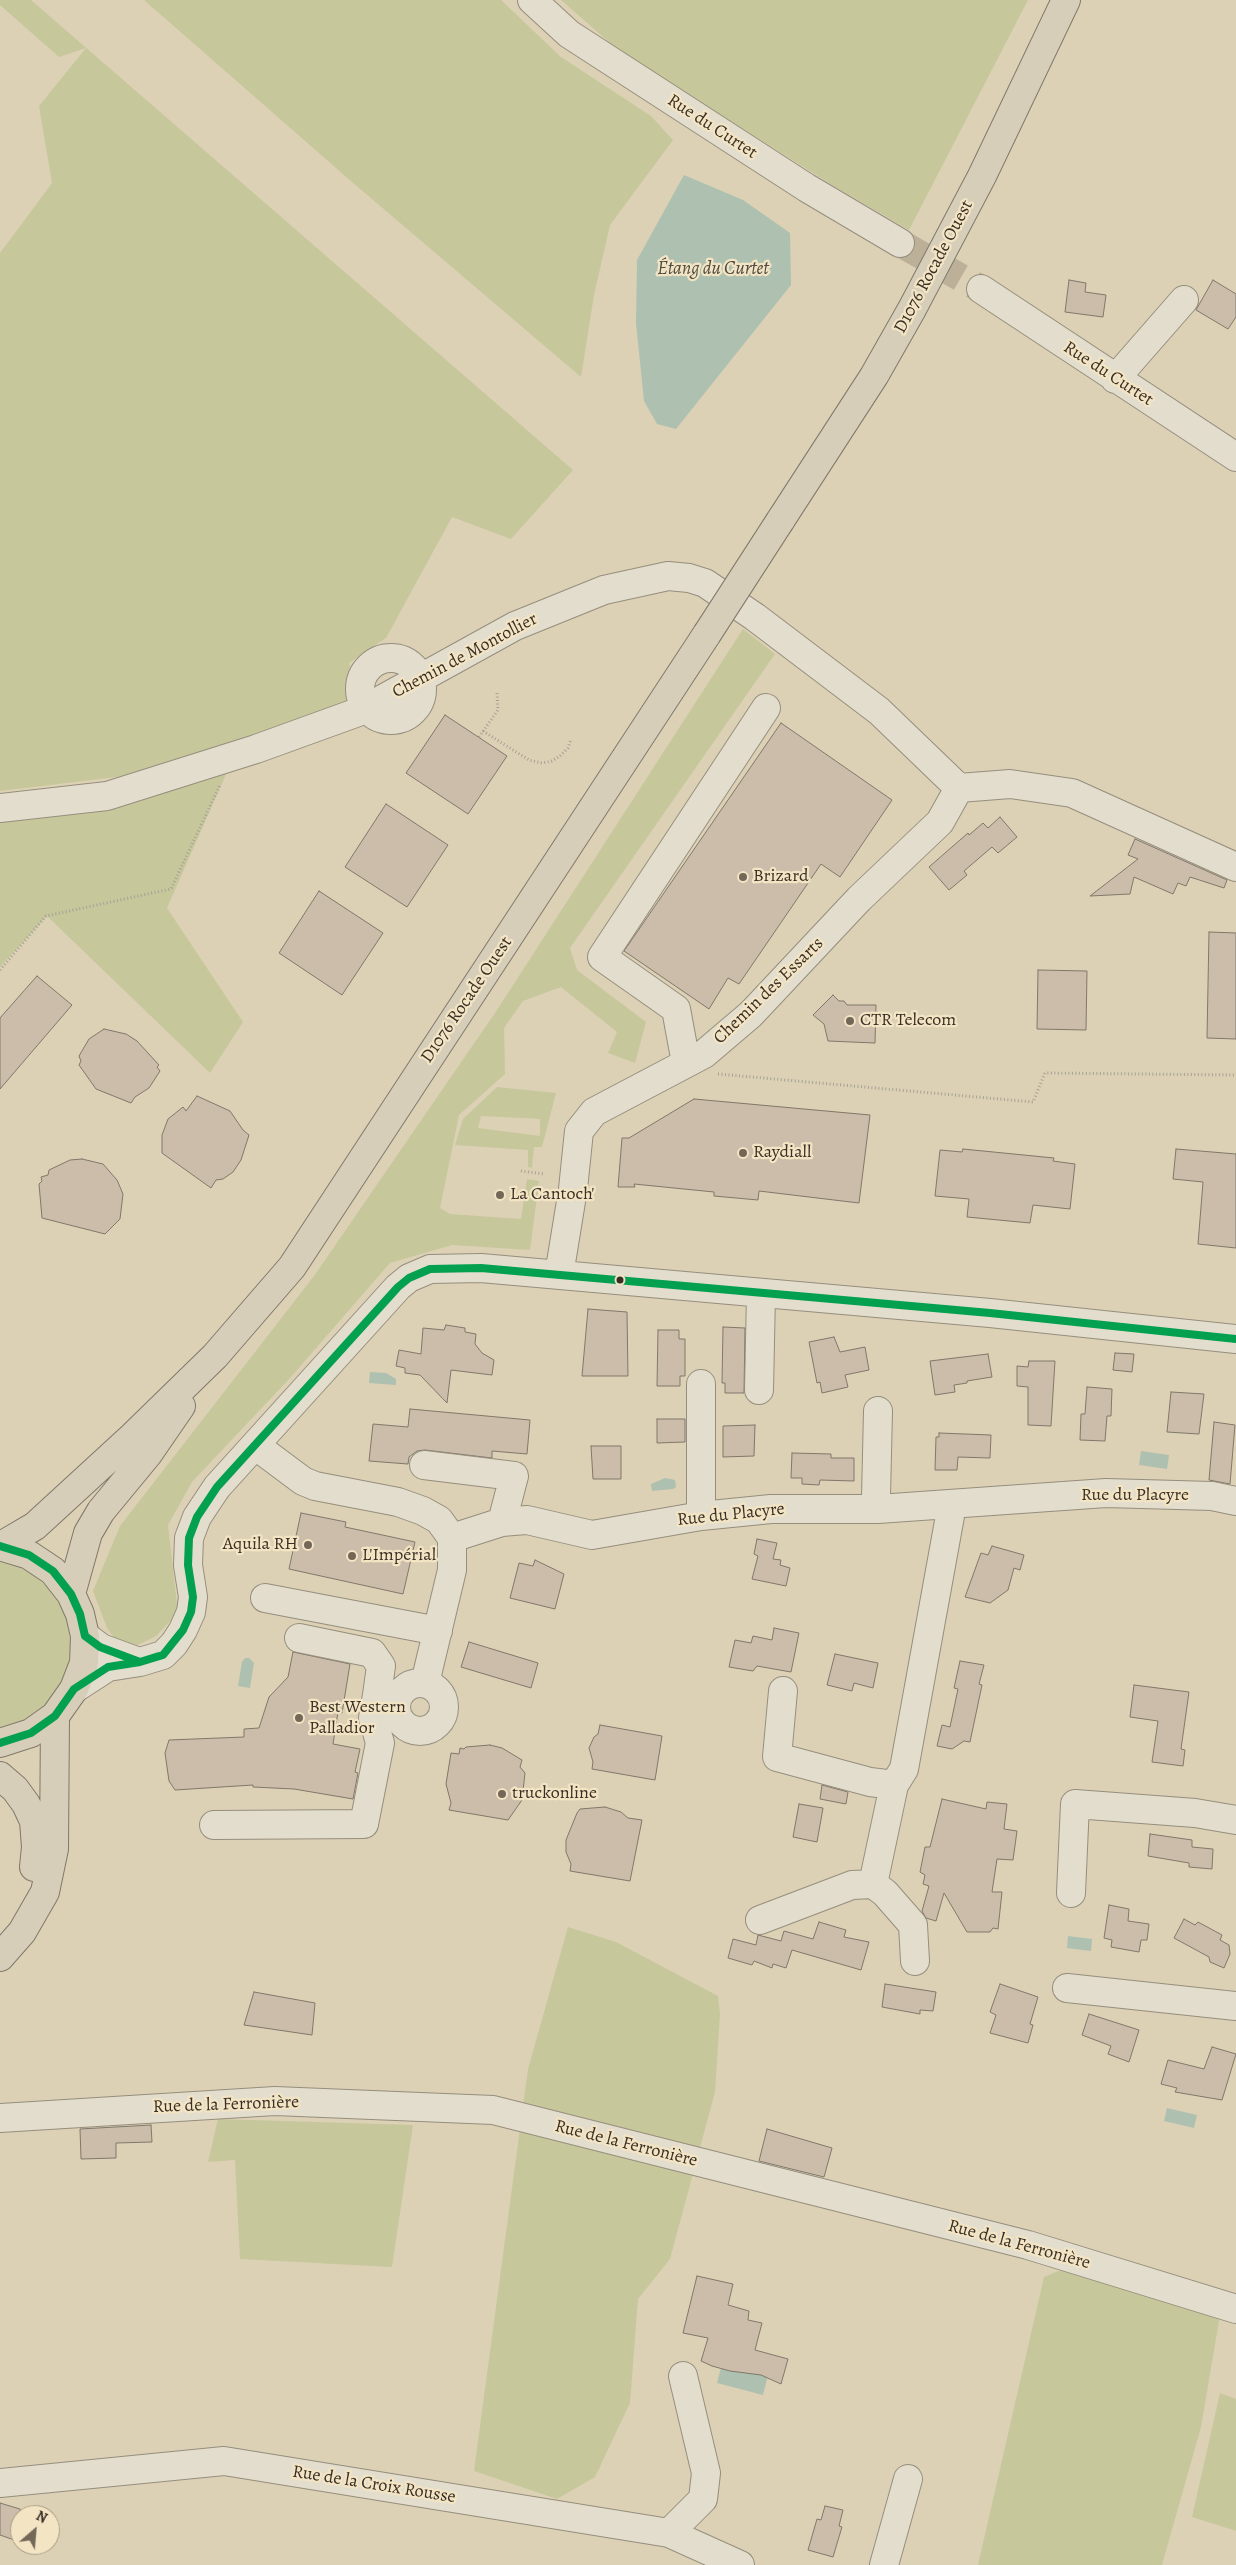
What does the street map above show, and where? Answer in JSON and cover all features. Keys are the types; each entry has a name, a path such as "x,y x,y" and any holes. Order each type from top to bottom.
{"main road":[{"name":"D1076 Rocade Ouest","path":"215,1356 292,1267 874,376 912,309 982,176 1066,0"},
{"path":"1,1546 35,1526 215,1356"},
{"path":"71,1594 88,1533 101,1511 148,1454 215,1356"},
{"path":"0,1743 31,1733 55,1716 74,1689 84,1663 85,1636 80,1614 71,1594 53,1571 29,1555 1,1546"},
{"path":"0,1957 22,1932 45,1892 54,1849 55,1716"},
{"path":"0,1776 15,1789 26,1804 34,1821 36,1846 33,1874 25,1895 0,1930"}],"street":[{"name":"Rue du Curtet","path":"532,0 569,34 808,188 900,243"},
{"name":"Rue du Curtet","path":"981,289 1236,457"},
{"path":"1115,379 1184,300"},
{"name":"Chemin de Montollier","path":"0,808 107,796 234,756 366,708 515,626 604,590 668,576 689,578 705,583 755,617 879,711 958,788"},
{"path":"366,708 361,699 360,688 367,668 376,661 386,658 397,658 415,669 421,678"},
{"path":"686,1063 676,1009 602,957 766,708"},
{"path":"958,788 1010,784 1072,793 1236,867"},
{"name":"Chemin des Essarts","path":"559,1275 573,1189 579,1131 594,1112 704,1054 751,1014 859,899 940,822 958,788"},
{"path":"74,1689 108,1668 140,1662 164,1654 183,1630 191,1612 193,1597 188,1565 189,1538 197,1517 217,1487 398,1287 410,1278 430,1269 449,1268 559,1275 990,1313 1236,1339"},
{"path":"759,1390 761,1294"},
{"path":"700,1384 701,1516"},
{"path":"878,1411 876,1497 878,1509"},
{"path":"256,1446 303,1481 314,1486 398,1502 423,1511 439,1520 452,1538 452,1570 425,1683"},
{"path":"424,1466 514,1476 502,1522"},
{"name":"Rue du Placyre","path":"452,1538 502,1522 527,1520 592,1535 701,1516 770,1509 878,1509 1106,1493 1212,1496 1236,1501"},
{"path":"873,1884 894,1785 904,1769 952,1505"},
{"path":"265,1598 438,1631"},
{"path":"85,1636 100,1647 140,1662"},
{"path":"214,1824 364,1824 380,1743 373,1718 387,1697 400,1693 411,1684 425,1683 439,1691 443,1699 443,1715 433,1728 416,1730 402,1723 396,1707 387,1697 382,1666 372,1653 299,1638"},
{"path":"783,1691 777,1757 870,1782 894,1785"},
{"path":"1071,1893 1075,1804 1195,1813 1236,1820"},
{"path":"760,1920 852,1885 873,1884 884,1893 913,1925 915,1961"},
{"path":"1067,1988 1236,2006"},
{"name":"Rue de la Ferronière","path":"0,2118 275,2101 493,2110 1028,2245 1236,2309"},
{"path":"669,2533 703,2500 706,2473 683,2376"},
{"name":"Rue de la Croix Rousse","path":"0,2483 224,2461 669,2533 740,2565"},
{"path":"884,2565 908,2479"}],"path":[{"path":"479,737 498,710 497,693"},
{"path":"483,731 529,760 542,763 552,762 560,756 568,748 571,739"},
{"path":"0,970 46,916 171,889 234,756"},
{"path":"711,1073 1033,1102 1045,1073 1236,1075"},
{"path":"521,1171 544,1174"}],"green space":[{"path":"0,0 31,0 573,470 511,539 452,517 386,638 349,663 361,711 234,756 167,908 243,1022 210,1073 47,916 0,967 0,811 31,813 204,752 125,776 0,791 0,253 52,183 39,106 86,48 59,57 0,5"},
{"path":"144,0 501,0 561,57 651,116 673,140 610,225 594,295 581,377 352,182"},
{"path":"561,0 1028,0 909,230 832,185 618,50"},
{"path":"743,629 775,654 570,948 577,970 646,1022 635,1063 608,1053 617,1032 561,987 523,1001 504,1028 505,1074 459,1115 440,1208 450,1214 521,1219 527,1179 539,1181 530,1250 452,1245 390,1263 290,1378 192,1482 168,1525 178,1613 156,1636 138,1645 118,1643 107,1628 93,1591 120,1526 314,1276 495,1013"},
{"path":"497,1087 556,1093 542,1147 534,1147 532,1168 528,1167 528,1150 455,1145 463,1119","holes":["481,1116 540,1119 540,1136 478,1128"]},
{"path":"0,1561 13,1564 36,1576 55,1595 67,1618 71,1644 68,1670 57,1694 40,1713 18,1727 0,1732"},
{"path":"568,1927 616,1942 718,1996 720,2014 715,2092 670,2259 638,2299 630,2403 595,2477 557,2499 474,2471 528,2069"},
{"path":"218,2119 413,2125 392,2267 240,2259 235,2160 208,2162"},
{"path":"1068,2267 1220,2315 1201,2427 1162,2565 978,2565 1044,2277"},
{"path":"1220,2393 1236,2399 1236,2531 1192,2517"}],"water":[{"name":"Étang du Curtet","path":"684,175 743,200 790,233 791,285 676,429 657,424 644,401 636,323 637,260"},
{"path":"370,1372 386,1373 396,1379 396,1385 369,1383"},
{"path":"1141,1451 1169,1455 1167,1469 1139,1465"},
{"path":"665,1478 675,1480 676,1487 652,1491 651,1484"},
{"path":"245,1658 249,1658 254,1663 250,1688 238,1686 242,1662"},
{"path":"1068,1936 1092,1939 1091,1951 1067,1948"},
{"path":"1167,2108 1197,2115 1194,2128 1164,2121"},
{"path":"722,2364 768,2375 763,2395 717,2383"}],"building":[{"path":"1069,280 1086,283 1085,292 1106,295 1103,317 1065,312"},
{"path":"1213,280 1236,294 1236,317 1228,329 1196,310"},
{"path":"445,715 507,756 468,814 406,773"},
{"name":"Brizard","path":"781,723 892,800 840,877 821,864 739,984 728,978 709,1009 624,951"},
{"path":"386,804 448,845 407,907 345,867"},
{"path":"1000,817 1017,837 998,853 992,847 964,871 967,875 949,890 929,867 968,833 969,835 983,823 988,828"},
{"path":"1135,839 1227,880 1224,888 1190,877 1186,886 1178,883 1173,894 1134,877 1130,894 1090,896 1138,859 1128,855"},
{"path":"319,891 383,933 342,995 279,953"},
{"path":"1209,932 1236,933 1236,1039 1207,1038"},
{"path":"1038,970 1087,971 1086,1030 1037,1029"},
{"path":"37,976 72,1005 0,1089 0,1018"},
{"name":"CTR Telecom","path":"833,995 839,1001 844,1001 847,1005 876,1005 875,1043 828,1041 824,1024 813,1015"},
{"path":"104,1029 126,1034 137,1041 159,1065 157,1067 160,1071 149,1088 135,1097 131,1103 96,1089 79,1065 81,1061 79,1056 89,1039"},
{"path":"197,1096 230,1111 243,1130 249,1135 241,1160 233,1172 223,1179 216,1180 211,1188 162,1153 162,1135 168,1119 183,1107 186,1111"},
{"name":"Raydiall","path":"694,1099 870,1115 859,1203 759,1191 758,1200 714,1196 714,1192 634,1184 635,1187 618,1187 622,1138 629,1138"},
{"path":"963,1149 1054,1158 1053,1161 1075,1164 1070,1209 1033,1205 1030,1223 967,1217 969,1199 935,1196 940,1150 962,1152"},
{"path":"1176,1149 1236,1154 1236,1248 1198,1244 1203,1182 1173,1179"},
{"path":"82,1159 103,1164 117,1180 123,1194 120,1219 105,1234 42,1218 39,1184 42,1181 41,1177 48,1175 49,1170 70,1160"},
{"path":"588,1309 627,1312 628,1376 582,1376"},
{"path":"446,1325 465,1328 465,1332 476,1334 475,1344 482,1353 494,1360 492,1375 451,1370 447,1403 420,1375 405,1373 405,1368 396,1366 399,1350 421,1354 423,1328 444,1330"},
{"path":"723,1327 745,1328 744,1393 725,1393 725,1383 722,1383"},
{"path":"658,1330 679,1330 679,1339 685,1339 685,1376 680,1376 680,1386 657,1386"},
{"path":"834,1337 840,1352 865,1347 869,1370 845,1375 848,1387 822,1393 820,1382 817,1383 809,1342"},
{"path":"1115,1353 1134,1354 1132,1372 1113,1370"},
{"path":"988,1354 992,1377 954,1385 955,1392 935,1395 930,1361"},
{"path":"1029,1361 1055,1361 1051,1426 1028,1425 1028,1387 1017,1386 1017,1366 1028,1367"},
{"path":"1087,1387 1112,1389 1111,1416 1107,1416 1105,1441 1080,1440 1081,1414 1085,1414"},
{"path":"1171,1392 1204,1394 1199,1434 1167,1432"},
{"path":"410,1409 530,1420 527,1454 492,1451 492,1458 425,1450 417,1451 409,1457 408,1464 369,1461 373,1424 408,1427"},
{"path":"657,1419 685,1419 685,1442 657,1443"},
{"path":"1214,1422 1235,1425 1230,1484 1209,1480"},
{"path":"755,1425 754,1456 723,1457 723,1426"},
{"path":"939,1433 991,1435 990,1458 958,1457 957,1470 935,1470 936,1437 939,1437"},
{"path":"591,1446 621,1446 621,1479 593,1479"},
{"path":"792,1453 831,1454 831,1458 854,1458 854,1481 820,1480 819,1485 802,1484 802,1478 791,1478"},
{"name":"L'Impérial","path":"301,1513 346,1522 345,1527 415,1542 403,1594 289,1569"},
{"path":"757,1539 777,1543 773,1559 781,1560 780,1565 790,1568 786,1586 752,1579 758,1556 754,1554"},
{"path":"992,1546 1024,1555 1020,1570 1014,1568 1008,1590 990,1603 965,1597 981,1553 988,1555"},
{"path":"535,1560 564,1574 555,1609 510,1598 519,1563 533,1566"},
{"path":"774,1628 799,1633 791,1672 757,1666 753,1671 729,1667 735,1640 751,1643 753,1636 772,1640"},
{"path":"469,1642 538,1663 531,1688 461,1667"},
{"name":"Best Western Palladior","path":"293,1652 350,1664 342,1713 338,1712 333,1744 360,1749 355,1772 358,1773 353,1799 294,1789 253,1787 253,1785 175,1790 169,1781 165,1753 169,1740 244,1737 244,1729 259,1728 269,1697 288,1677"},
{"path":"835,1654 878,1663 873,1688 854,1683 852,1691 827,1685"},
{"path":"960,1661 984,1665 979,1684 982,1685 970,1742 964,1741 952,1749 937,1746 942,1725 950,1727 958,1689 954,1688"},
{"path":"1134,1685 1189,1692 1181,1749 1185,1750 1183,1766 1152,1762 1158,1721 1130,1717"},
{"path":"600,1725 662,1736 655,1780 592,1769 593,1762 589,1748 594,1737 598,1734"},
{"path":"490,1745 502,1748 522,1760 520,1767 525,1773 522,1800 508,1820 449,1810 451,1803 446,1784 451,1753 459,1754 460,1748"},
{"path":"822,1785 848,1792 846,1804 820,1799"},
{"path":"942,1799 986,1809 987,1802 1007,1804 1004,1829 1017,1831 1013,1860 997,1859 992,1892 1002,1892 998,1929 993,1928 990,1932 967,1932 944,1893 936,1921 926,1918 922,1911 929,1886 923,1884 925,1875 920,1872 925,1847 930,1847"},
{"path":"799,1804 823,1808 817,1842 793,1837"},
{"path":"605,1807 621,1812 628,1818 642,1820 630,1881 570,1871 571,1864 566,1852 566,1840 577,1813 580,1809"},
{"path":"1150,1834 1192,1840 1192,1847 1213,1849 1212,1869 1189,1867 1189,1863 1148,1856"},
{"path":"1109,1905 1129,1909 1128,1921 1149,1924 1147,1940 1141,1940 1139,1952 1111,1947 1112,1940 1104,1938"},
{"path":"1184,1919 1195,1925 1198,1922 1222,1935 1220,1940 1229,1945 1230,1954 1224,1968 1210,1962 1209,1957 1174,1938"},
{"path":"819,1922 846,1930 844,1937 869,1942 861,1970 792,1950 786,1968 773,1964 772,1968 754,1961 752,1965 728,1958 733,1939 756,1945 758,1935 781,1941 784,1931 813,1939"},
{"path":"885,1984 936,1992 933,2011 920,2010 920,2014 882,2007"},
{"path":"1000,1984 1038,1997 1030,2024 1033,2025 1028,2043 990,2033 996,2015 990,2012"},
{"path":"254,1992 315,2003 312,2035 244,2025"},
{"path":"1089,2014 1139,2030 1129,2062 1108,2054 1111,2046 1082,2035"},
{"path":"1212,2047 1236,2054 1222,2100 1175,2092 1177,2088 1161,2084 1168,2060 1204,2069"},
{"path":"151,2125 152,2142 116,2143 116,2158 81,2159 80,2129"},
{"path":"767,2129 832,2148 824,2177 759,2161"},
{"path":"697,2276 733,2284 728,2305 749,2311 748,2320 762,2323 755,2350 788,2359 781,2384 761,2375 730,2371 701,2361 708,2338 683,2333"},
{"path":"0,2503 10,2506 10,2538 0,2535"},
{"path":"825,2506 843,2510 839,2526 842,2527 833,2557 808,2550 817,2519 821,2520"}],"tunnel":[{"path":"900,243 981,289"}],"transit line":[{"path":"0,1546 29,1555 53,1571 71,1594 80,1614 85,1636 100,1647 140,1662 163,1655 183,1630 191,1612 193,1597 188,1565 189,1538 197,1517 217,1487 398,1287 409,1278 430,1269 481,1268 990,1313 1236,1339"},
{"path":"0,1743 31,1733 55,1716 74,1689 108,1667 140,1662 159,1656"}],"place":[{"name":"Brizard","path":"743,877"},
{"name":"CTR Telecom","path":"850,1021"},
{"name":"Raydiall","path":"743,1153"},
{"name":"La Cantoch'","path":"500,1195"},
{"name":"Aquila RH","path":"308,1545"},
{"name":"L'Impérial","path":"352,1556"},
{"name":"Best Western Palladior","path":"299,1718"},
{"name":"truckonline","path":"502,1794"}]}
